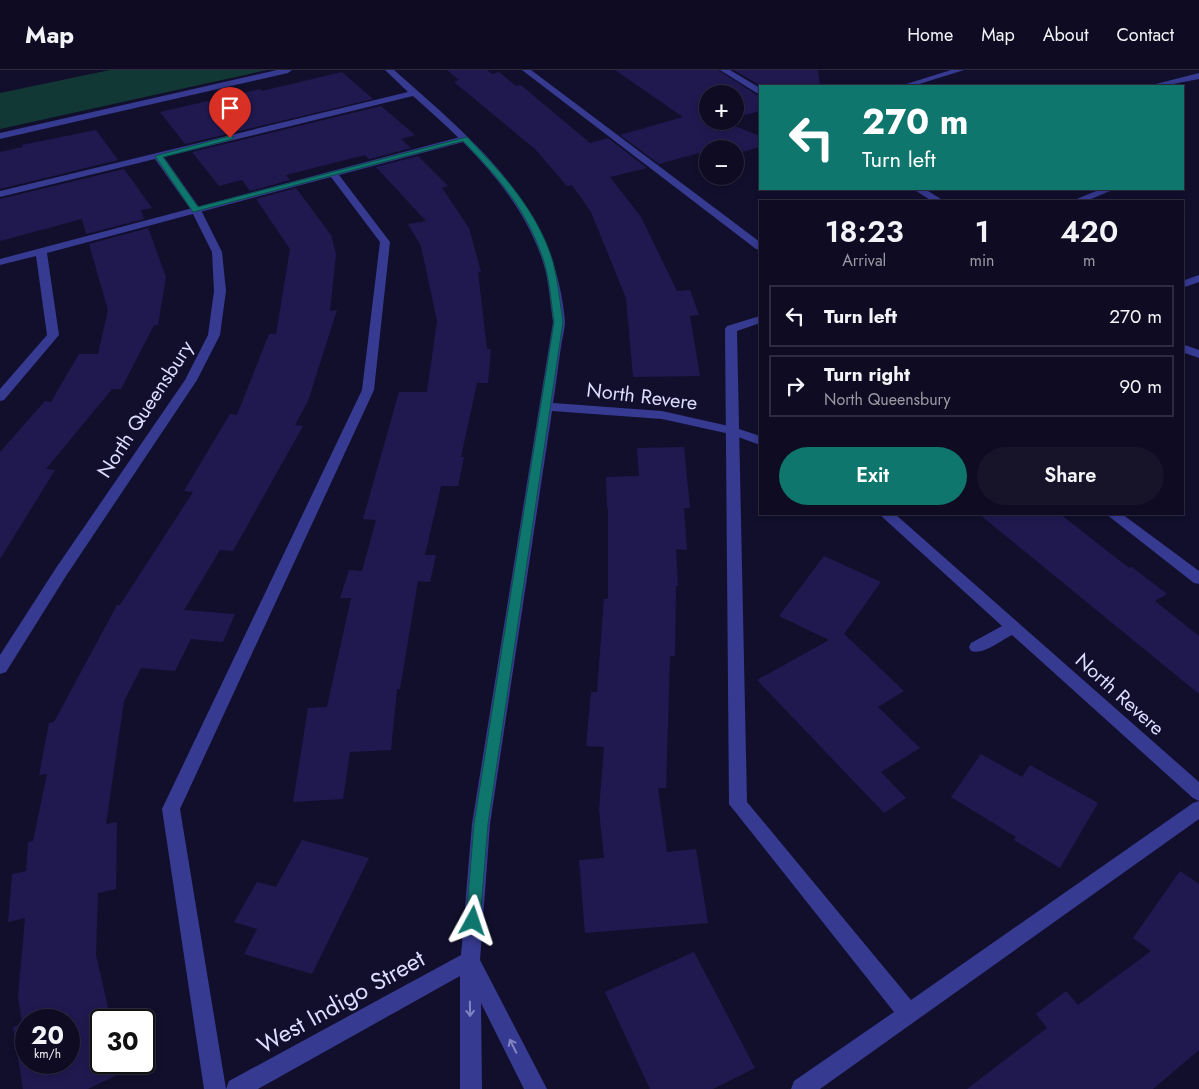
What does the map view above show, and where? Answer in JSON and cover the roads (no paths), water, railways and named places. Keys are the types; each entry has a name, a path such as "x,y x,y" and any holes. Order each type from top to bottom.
{"street":[{"path":"0,136 288,70"},
{"path":"389,70 501,176 526,212 548,262 559,322 481,824 470,960 471,1089"},
{"path":"526,70 759,246"},
{"path":"727,70 759,91"},
{"path":"908,85 960,70"},
{"path":"1157,85 1199,76"},
{"path":"0,194 414,93"},
{"path":"0,262 464,139"},
{"name":"North Queensbury","path":"0,668 61,572 190,380 214,335 220,291 217,252 196,210 158,156"},
{"path":"215,1089 172,808 368,390 385,242 333,174"},
{"path":"920,190 937,200"},
{"path":"1080,200 1107,190"},
{"path":"0,397 53,335 41,251"},
{"path":"1184,284 1199,278"},
{"path":"759,319 731,329 738,804 908,1014"},
{"path":"1184,348 1199,354"},
{"name":"North Revere","path":"546,407 662,416 733,431 759,441"},
{"name":"North Revere","path":"887,515 1199,793"},
{"path":"1114,515 1199,579"},
{"path":"977,646 1013,627"},
{"path":"802,1089 1199,809"},
{"path":"470,960 536,1089"},
{"name":"West Indigo Street","path":"237,1089 470,960"}]}
